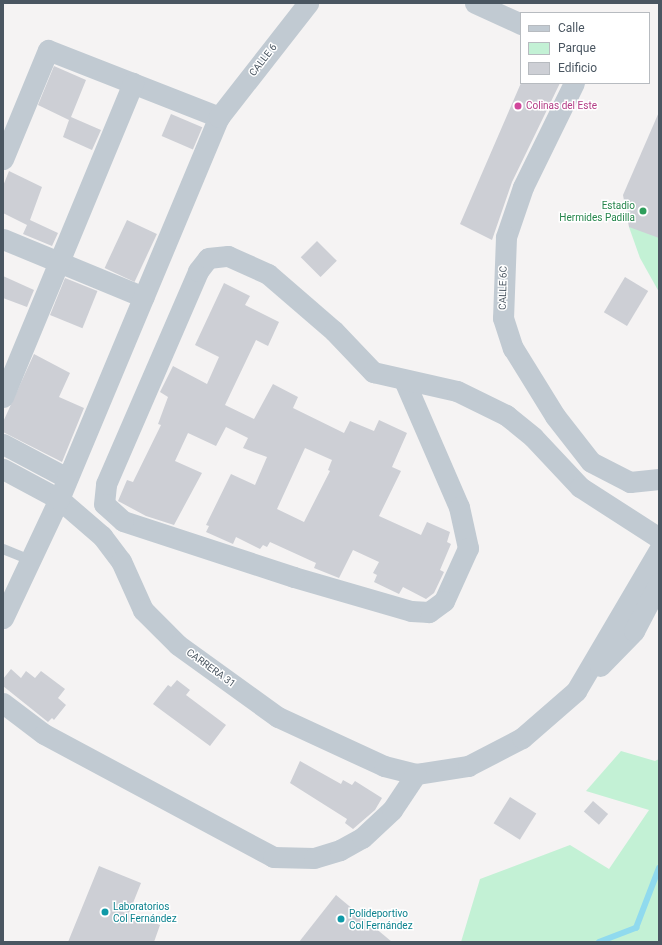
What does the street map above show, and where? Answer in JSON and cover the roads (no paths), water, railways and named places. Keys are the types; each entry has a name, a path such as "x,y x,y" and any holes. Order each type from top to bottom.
{"street":[{"name":"CALLE 6","path":"3,618 59,499 219,117 308,3"},
{"path":"475,3 520,24"},
{"path":"3,159 48,50 219,117"},
{"path":"3,397 133,83"},
{"name":"CALLE 6C","path":"574,84 523,187 506,237 503,318 513,348 555,416 591,462 630,482"},
{"path":"3,239 60,261 144,297"},
{"path":"404,380 459,507 468,548 444,601 429,612 411,611 287,575 123,521 104,504 106,484 198,271 208,258 228,256 268,274 334,332 373,372 457,391 506,415 533,437 580,487 616,508 659,538"},
{"path":"422,421 437,386"},
{"path":"3,444 67,478"},
{"name":"CARRERA 31","path":"3,469 59,499 102,536 121,561 143,610 178,645 278,717 377,763 416,774"},
{"path":"616,508 630,482 659,478"},
{"path":"576,691 659,550"},
{"path":"3,703 44,734 273,857 314,858 340,850 362,838 392,810 416,774 468,766 522,738 576,691 634,631 659,583"}],"lane":[{"path":"3,549 30,560"}],"waterway":[{"path":"599,942 636,928 659,868"}],"place":[{"name":"Colinas del Este","path":"518,106"},
{"name":"Estadio Hermides Padilla","path":"643,211"},
{"name":"Laboratorios Col Fernández","path":"105,912"},
{"name":"Polideportivo Col Fernández","path":"341,919"}]}
